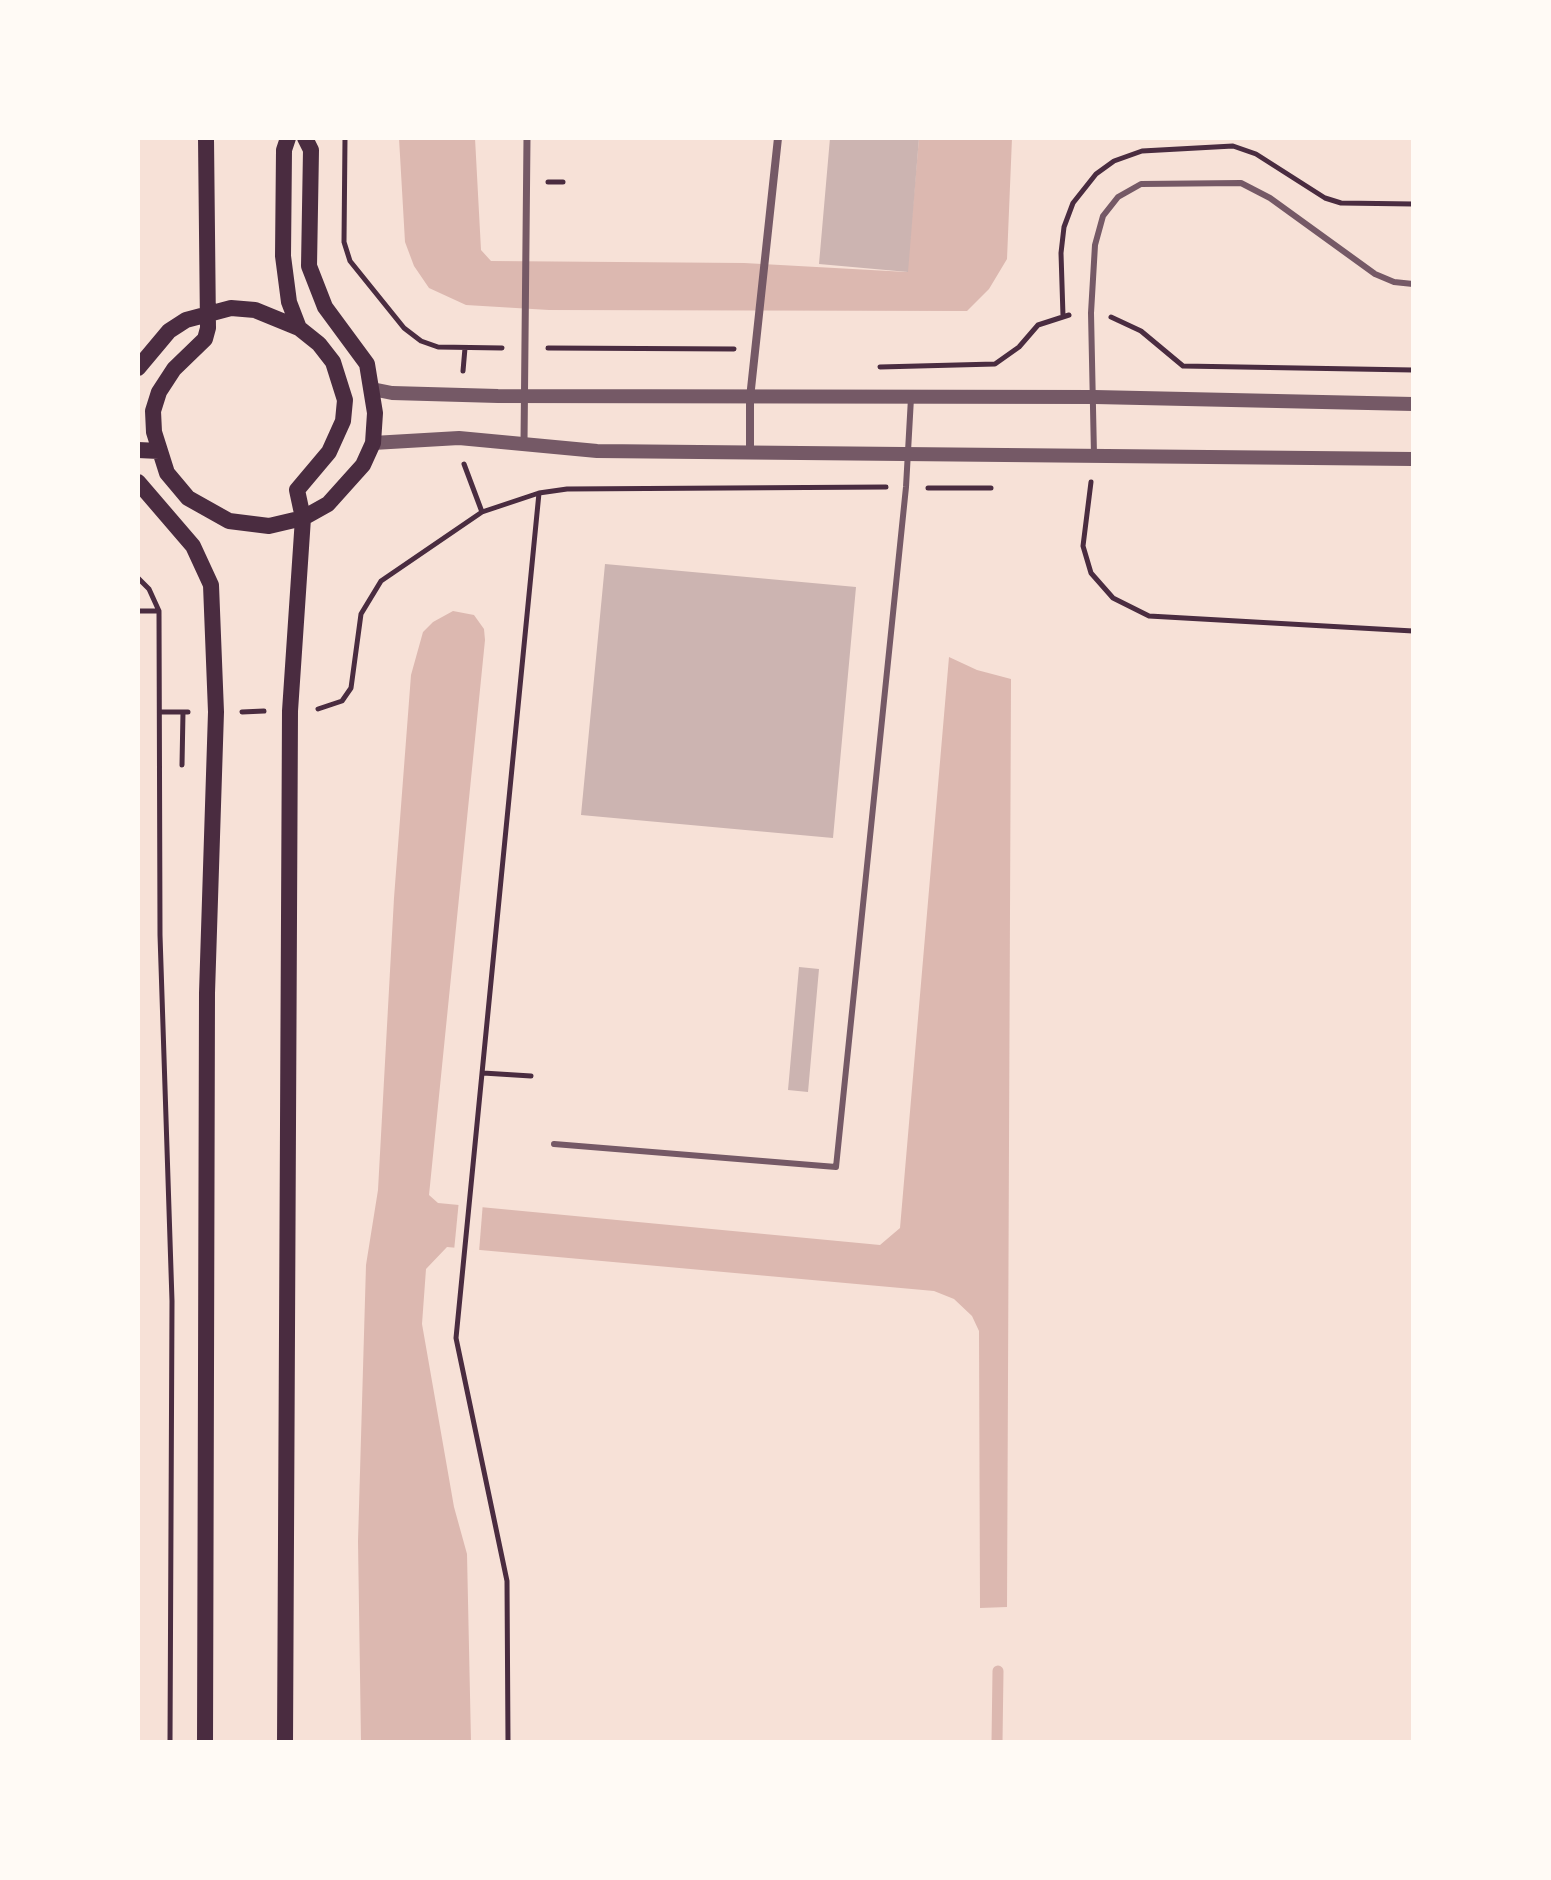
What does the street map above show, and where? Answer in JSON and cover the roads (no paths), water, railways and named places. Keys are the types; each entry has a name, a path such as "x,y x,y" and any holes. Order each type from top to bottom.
{"main road":[{"path":"206,138 205,339 174,369 159,392 153,411 159,451 167,473 188,498 229,521 269,526 303,518 328,504 363,465 373,443 372,389 367,364 353,342 333,322 309,266 311,150 305,138"},
{"path":"288,138 284,150 283,256 289,302 299,328"},
{"path":"138,368 169,331 207,312 231,308 255,310 299,328 319,344 341,380 344,411 336,439 297,490 303,518 290,711 285,1742"},
{"path":"341,380 372,389"},
{"path":"138,450 159,451"},
{"path":"138,482 193,546 211,585 216,712 207,993 205,1742"}],"street":[{"path":"524,442 527,138"},
{"path":"750,454 750,398 756,367 778,138"},
{"path":"372,389 392,393 524,396 1095,397 1413,404"},
{"path":"373,443 459,438 597,451 1413,459"}],"lane":[{"path":"1094,458 1091,313 1095,245 1103,216 1118,197 1141,184 1241,183 1270,198 1375,274 1394,282 1413,284"},
{"path":"554,1144 836,1167 906,487 911,398"}],"waterway":[{"path":"997,1742 998,1671"}]}
